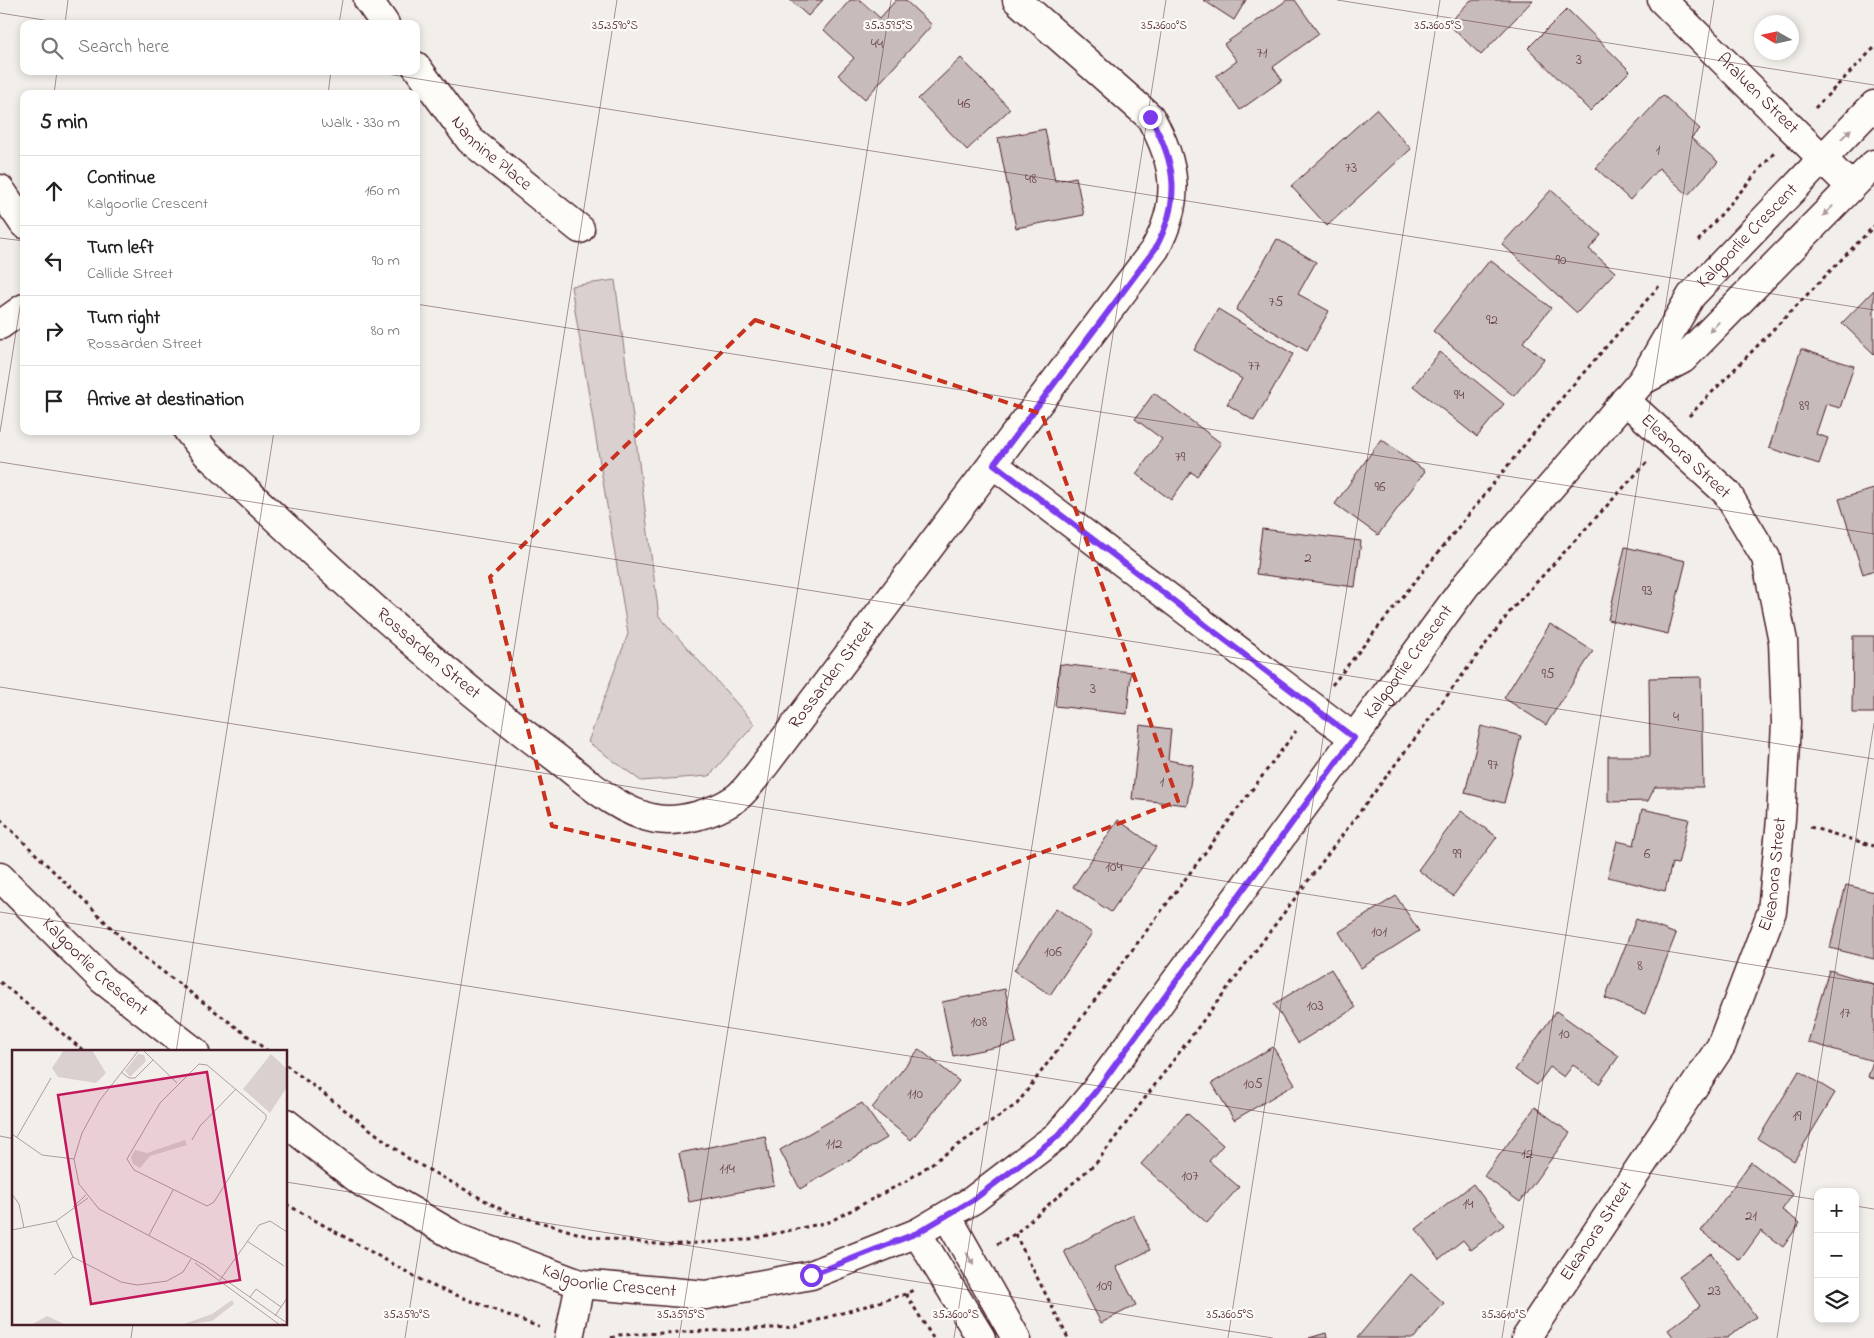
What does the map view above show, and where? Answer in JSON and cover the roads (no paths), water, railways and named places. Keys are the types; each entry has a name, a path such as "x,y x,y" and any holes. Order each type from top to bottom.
{"street":[{"path":"368,0 382,20"},
{"name":"Rossarden Street","path":"191,435 206,453 365,601 505,720 620,806 655,819 681,820 736,799 758,774 994,464 1155,249 1166,229 1174,184 1165,146 1150,117 1018,0"},
{"name":"Araluen Street","path":"1662,0 1851,187"},
{"name":"Nannine Place","path":"420,71 470,140 580,229"},
{"name":"Kalgoorlie Crescent","path":"288,1125 363,1183 460,1239 580,1284 706,1294 811,1275 917,1233 973,1200 1058,1136 1096,1091 1466,585 1633,390 1691,296 1874,105"},
{"name":"Kalgoorlie Crescent","path":"1633,390 1683,359 1874,164"},
{"path":"0,189 20,218"},
{"path":"0,325 20,311"},
{"name":"Eleanora Street","path":"1526,1338 1721,1046 1772,911 1781,820 1786,723 1783,641 1766,558 1727,493 1667,440 1633,390"},
{"path":"994,464 1354,738"},
{"name":"Kalgoorlie Crescent","path":"0,877 103,980 193,1050"},
{"path":"947,1216 1016,1338"},
{"path":"917,1233 981,1338"},
{"path":"569,1337 580,1284"}]}
